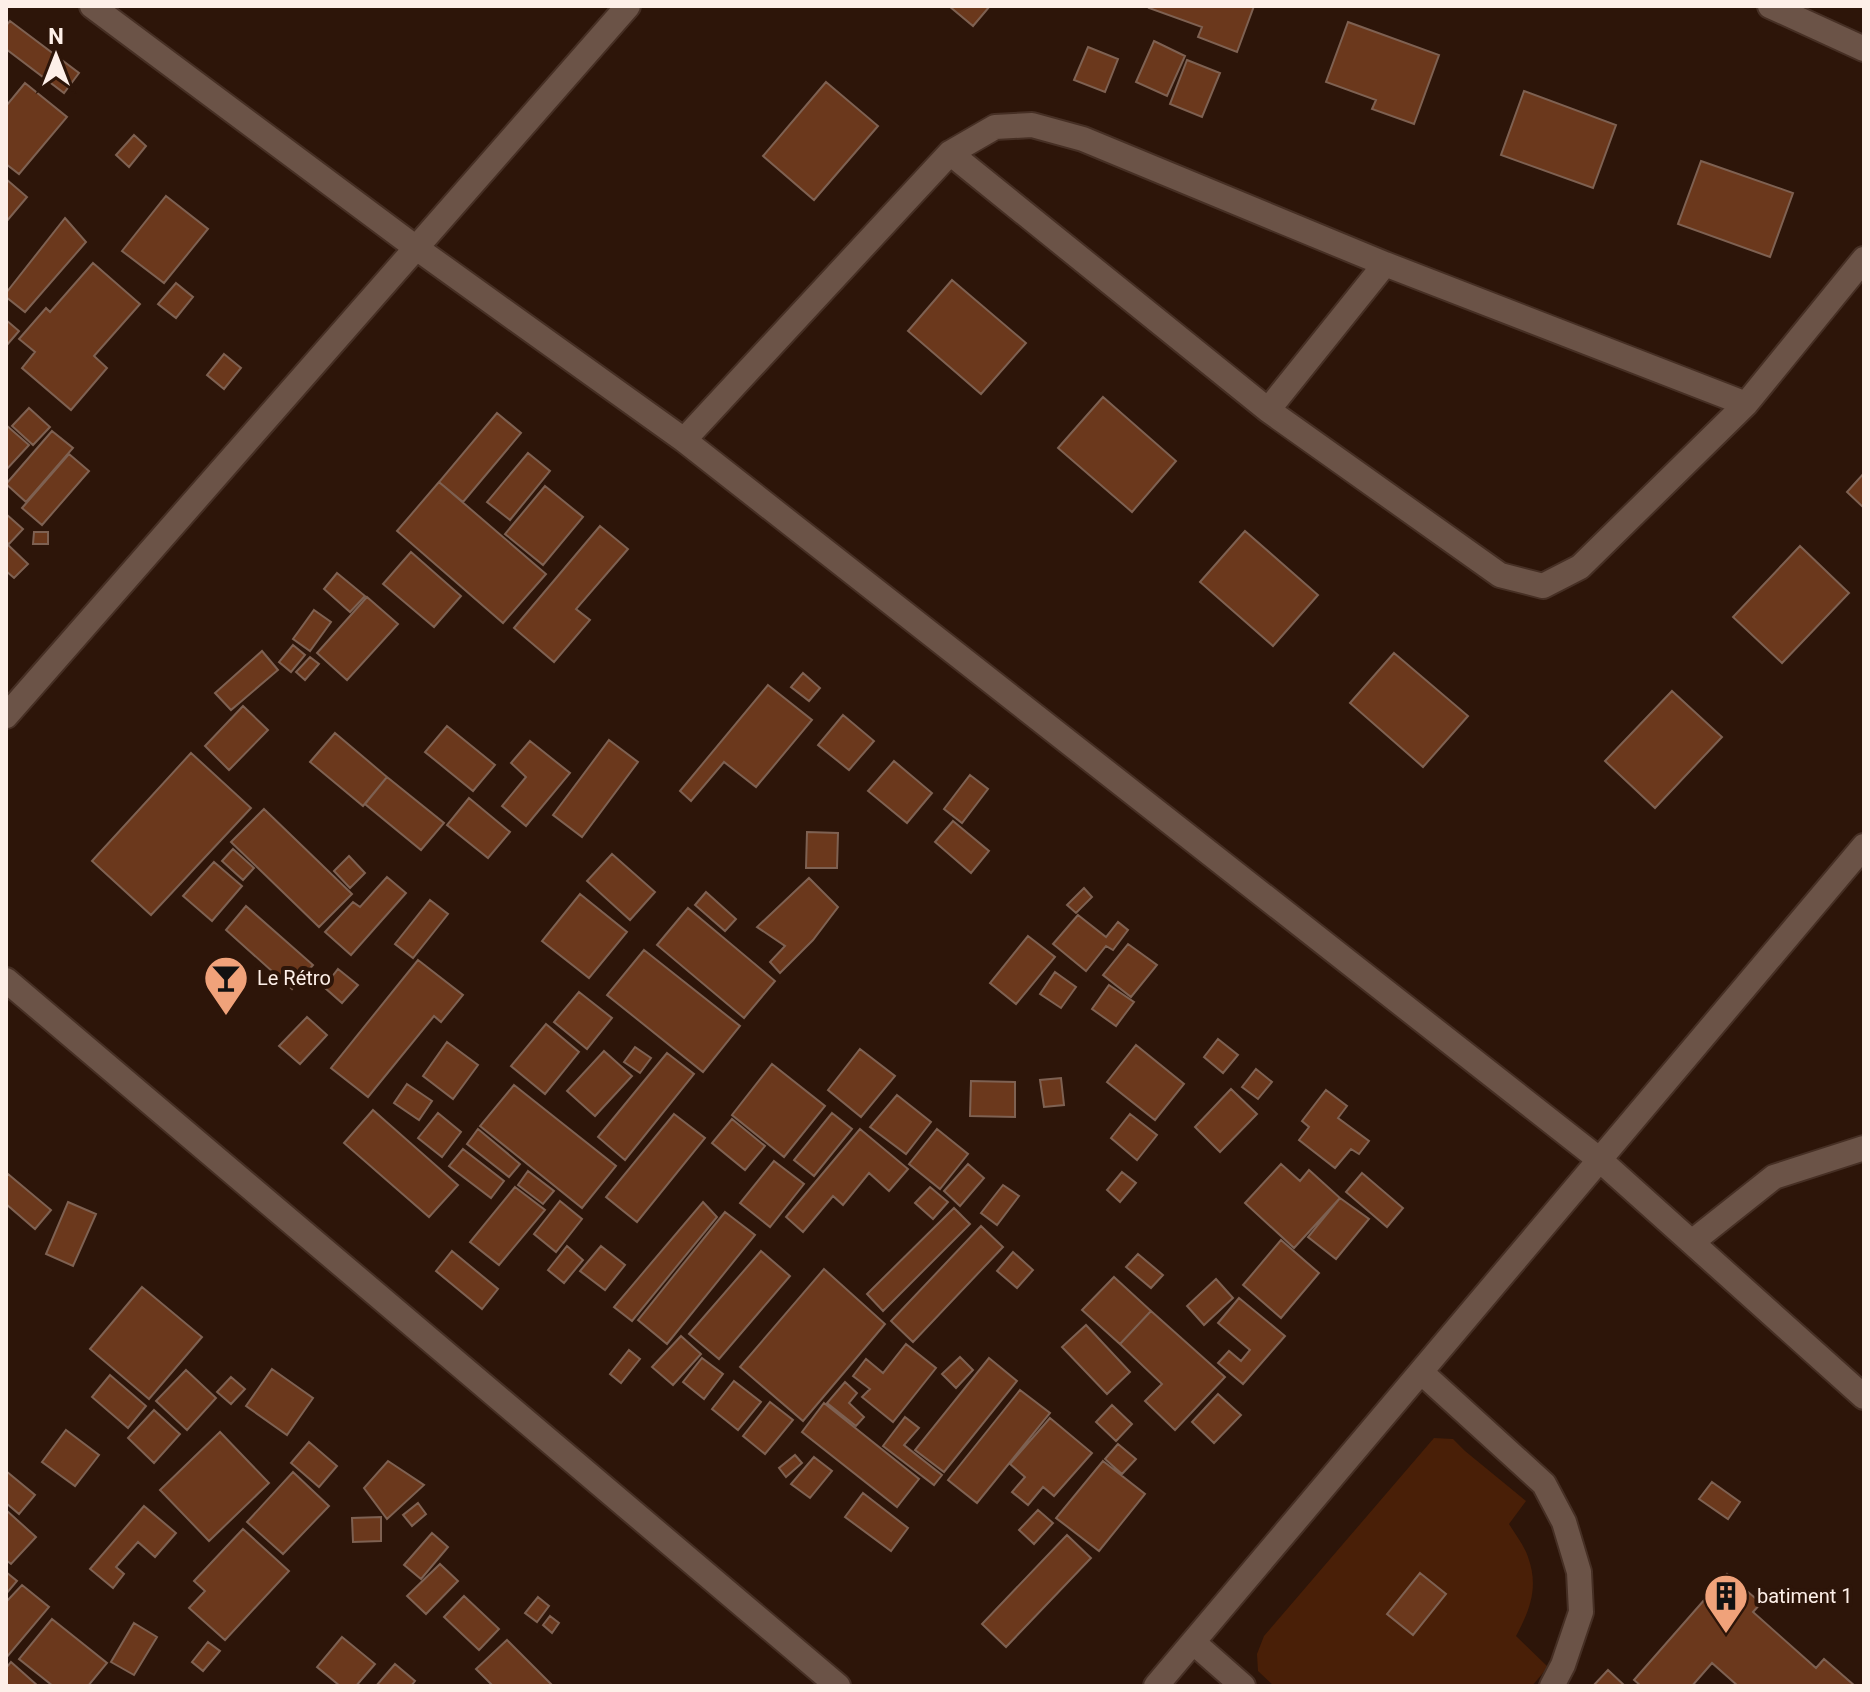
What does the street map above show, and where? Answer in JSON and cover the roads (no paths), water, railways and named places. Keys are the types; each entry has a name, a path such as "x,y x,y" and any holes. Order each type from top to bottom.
{"street":[{"path":"92,6 415,247 684,440 1600,1160 1864,1397"},
{"path":"6,716 628,6"},
{"path":"1770,6 1864,49"},
{"path":"684,440 950,153 995,127 1032,125 1083,139 1385,264 1746,404"},
{"path":"950,153 1268,410 1500,575 1543,586 1580,567 1746,404 1864,259"},
{"path":"1268,410 1385,264"},
{"path":"1156,1686 1864,846"},
{"path":"6,980 838,1686"},
{"path":"1692,1242 1774,1177 1864,1148"},
{"path":"1421,1372 1544,1484 1564,1522 1579,1572 1581,1612 1563,1665 1552,1686"},
{"path":"1193,1642 1243,1686"}],"place":[{"name":"Le Rétro","path":"226,1017"},
{"name":"batiment 1","path":"1726,1635"}]}
